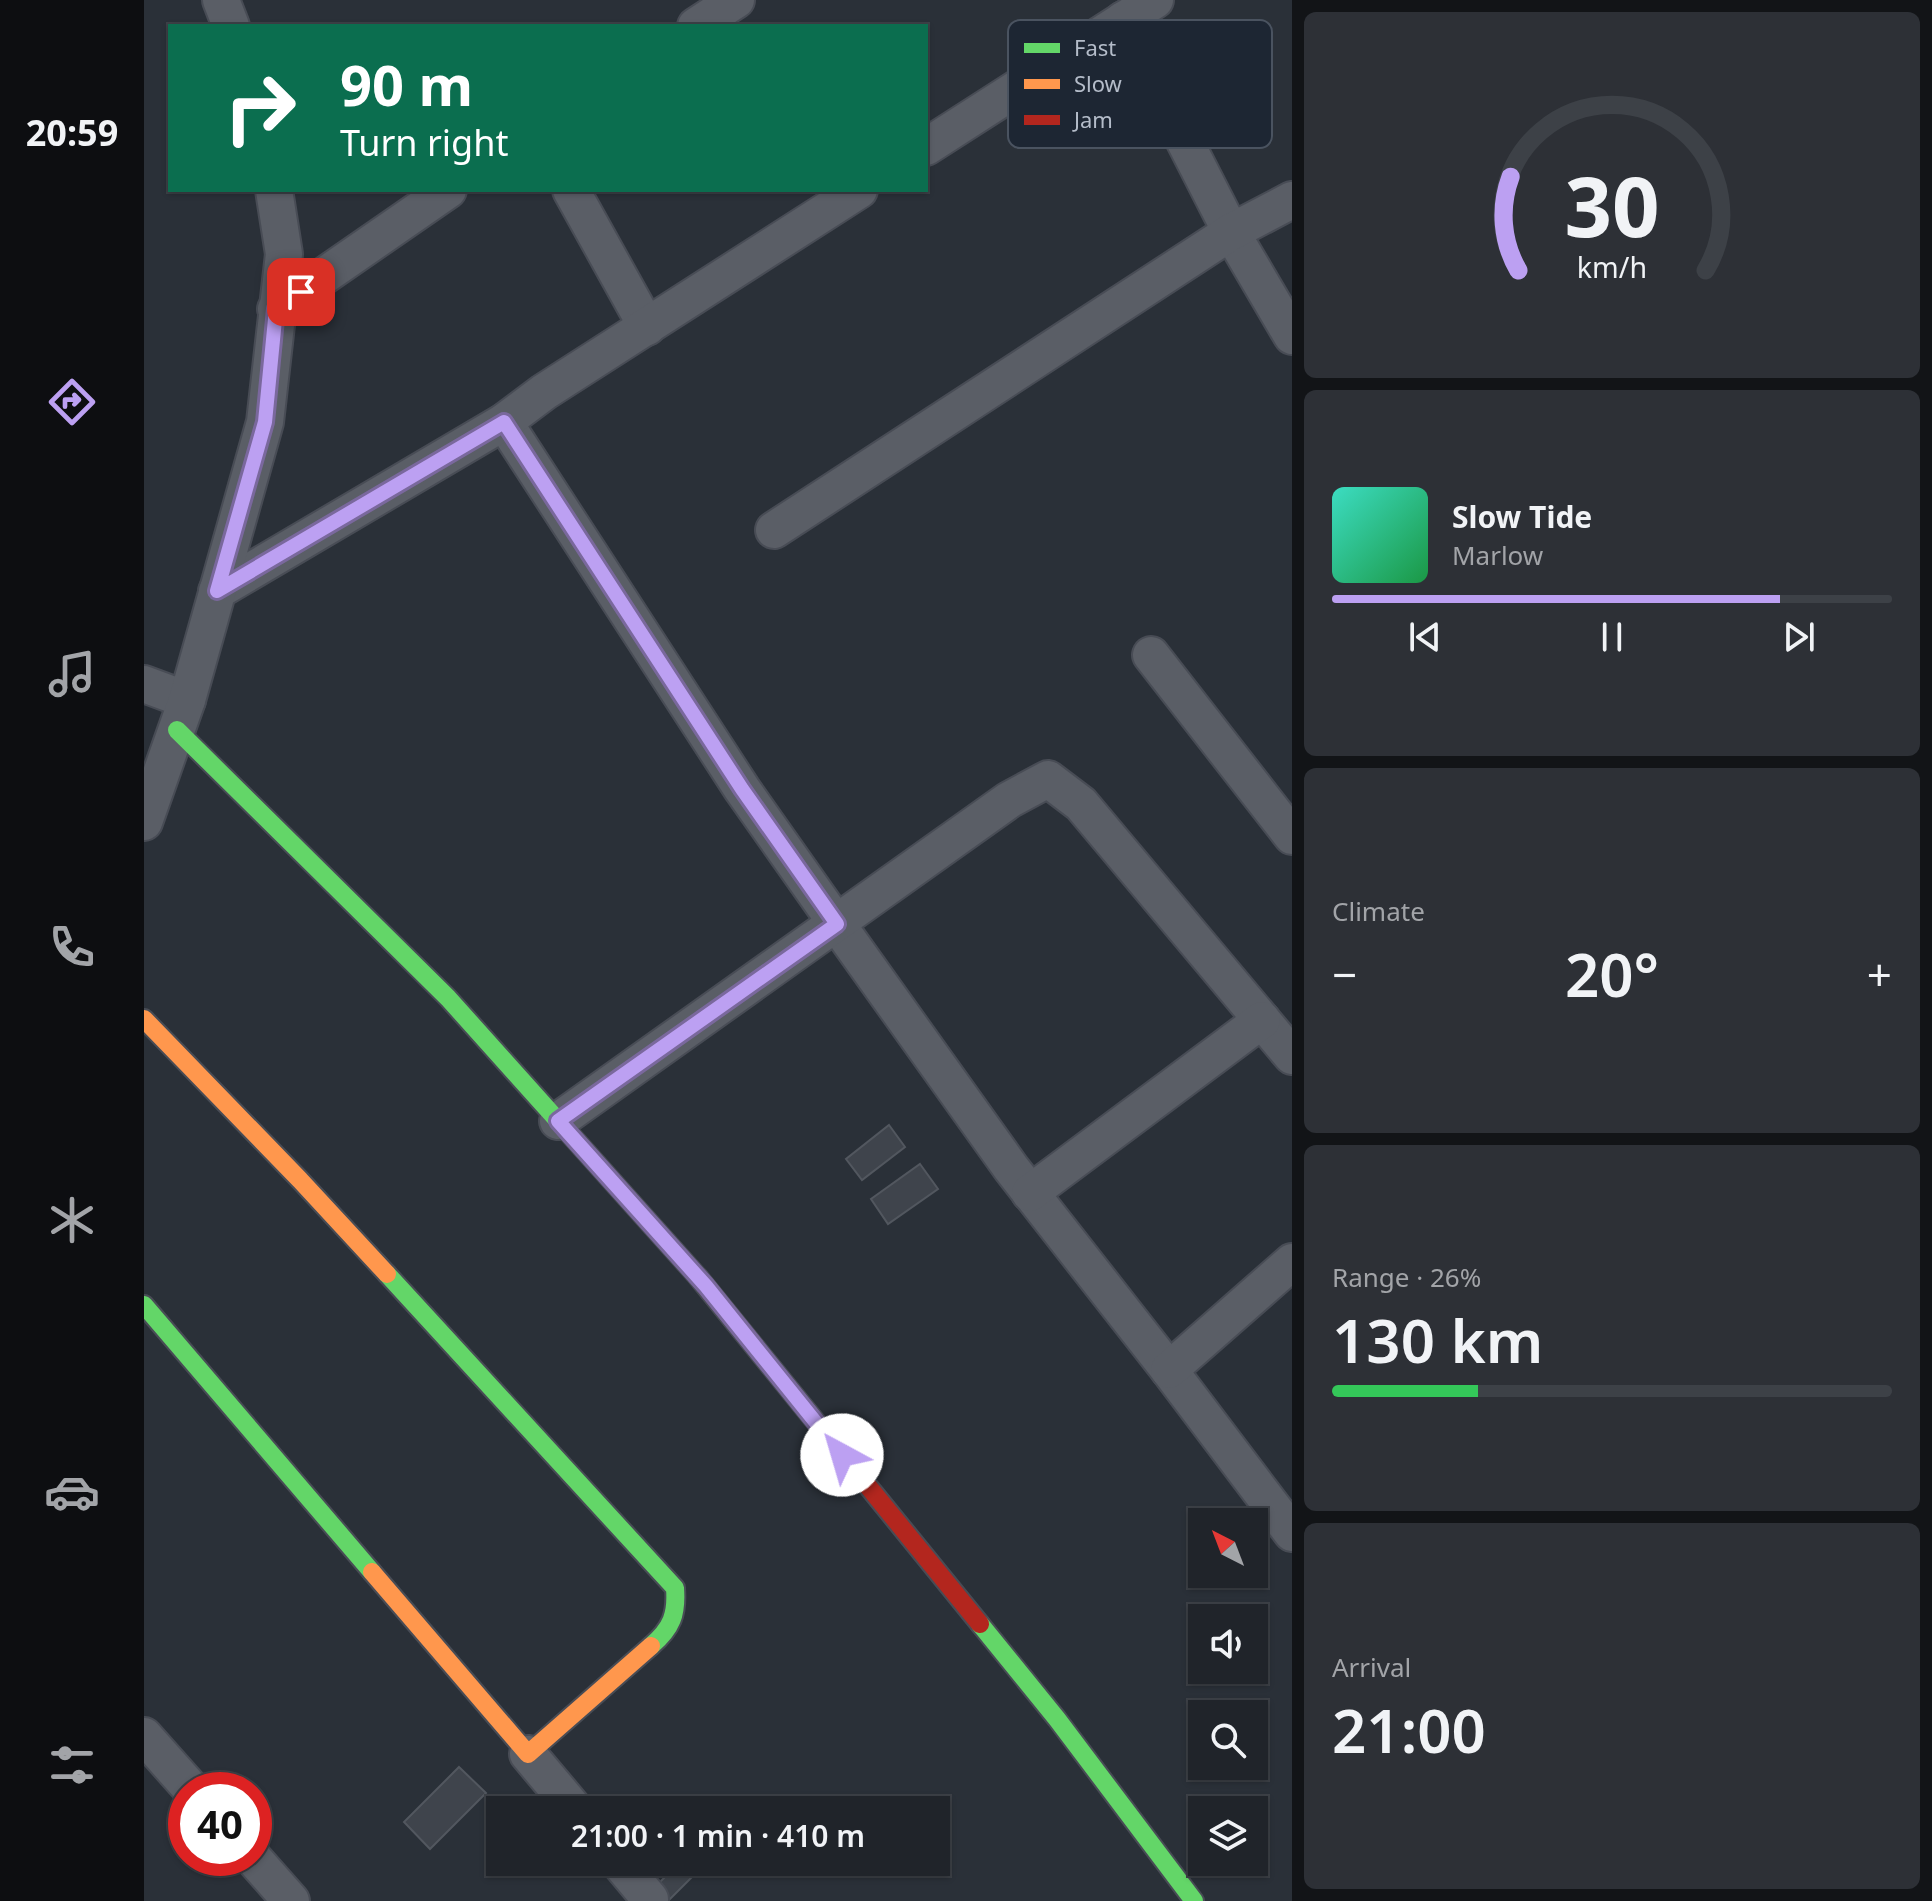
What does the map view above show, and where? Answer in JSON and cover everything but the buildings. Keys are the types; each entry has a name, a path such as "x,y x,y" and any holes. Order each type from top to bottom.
{"street":[{"path":"221,0 230,24"},
{"path":"699,24 736,0"},
{"path":"1123,20 1155,0"},
{"path":"928,146 1008,94"},
{"path":"1188,148 1231,232 1292,336"},
{"path":"144,822 182,715 265,422 284,254 274,192"},
{"path":"276,309 445,192"},
{"path":"572,192 647,327"},
{"path":"217,591 504,422 544,392 856,192"},
{"path":"774,530 1231,232 1292,200"},
{"path":"504,422 742,789 837,924 1030,1193 1292,1533"},
{"path":"1151,655 1292,836"},
{"path":"144,684 182,715 448,998 706,1286 1057,1719 1194,1901"},
{"path":"558,1121 1009,800 1048,779 1081,804 1292,1056"},
{"path":"144,1019 300,1180 675,1588 677,1612 659,1639 528,1754"},
{"path":"1030,1193 1262,1020"},
{"path":"1169,1370 1292,1262"},
{"path":"144,1305 563,1796"},
{"path":"144,1736 176,1772"},
{"path":"269,1876 291,1901"},
{"path":"631,1876 650,1899"}],"traffic: fast":[{"path":"177,730 448,998 698,1277"},
{"path":"387,1274 675,1588 672,1620 651,1646"},
{"path":"144,1305 372,1572"},
{"path":"980,1624 1057,1719 1194,1901"}],"traffic: slow":[{"path":"144,1019 387,1274"},
{"path":"372,1572 528,1754 651,1646"}],"traffic: jam":[{"path":"698,1277 980,1624"}],"route":[{"path":"301,292 276,309 265,422 217,591 504,422 742,789 837,924 558,1121 706,1286 842,1455"}]}
